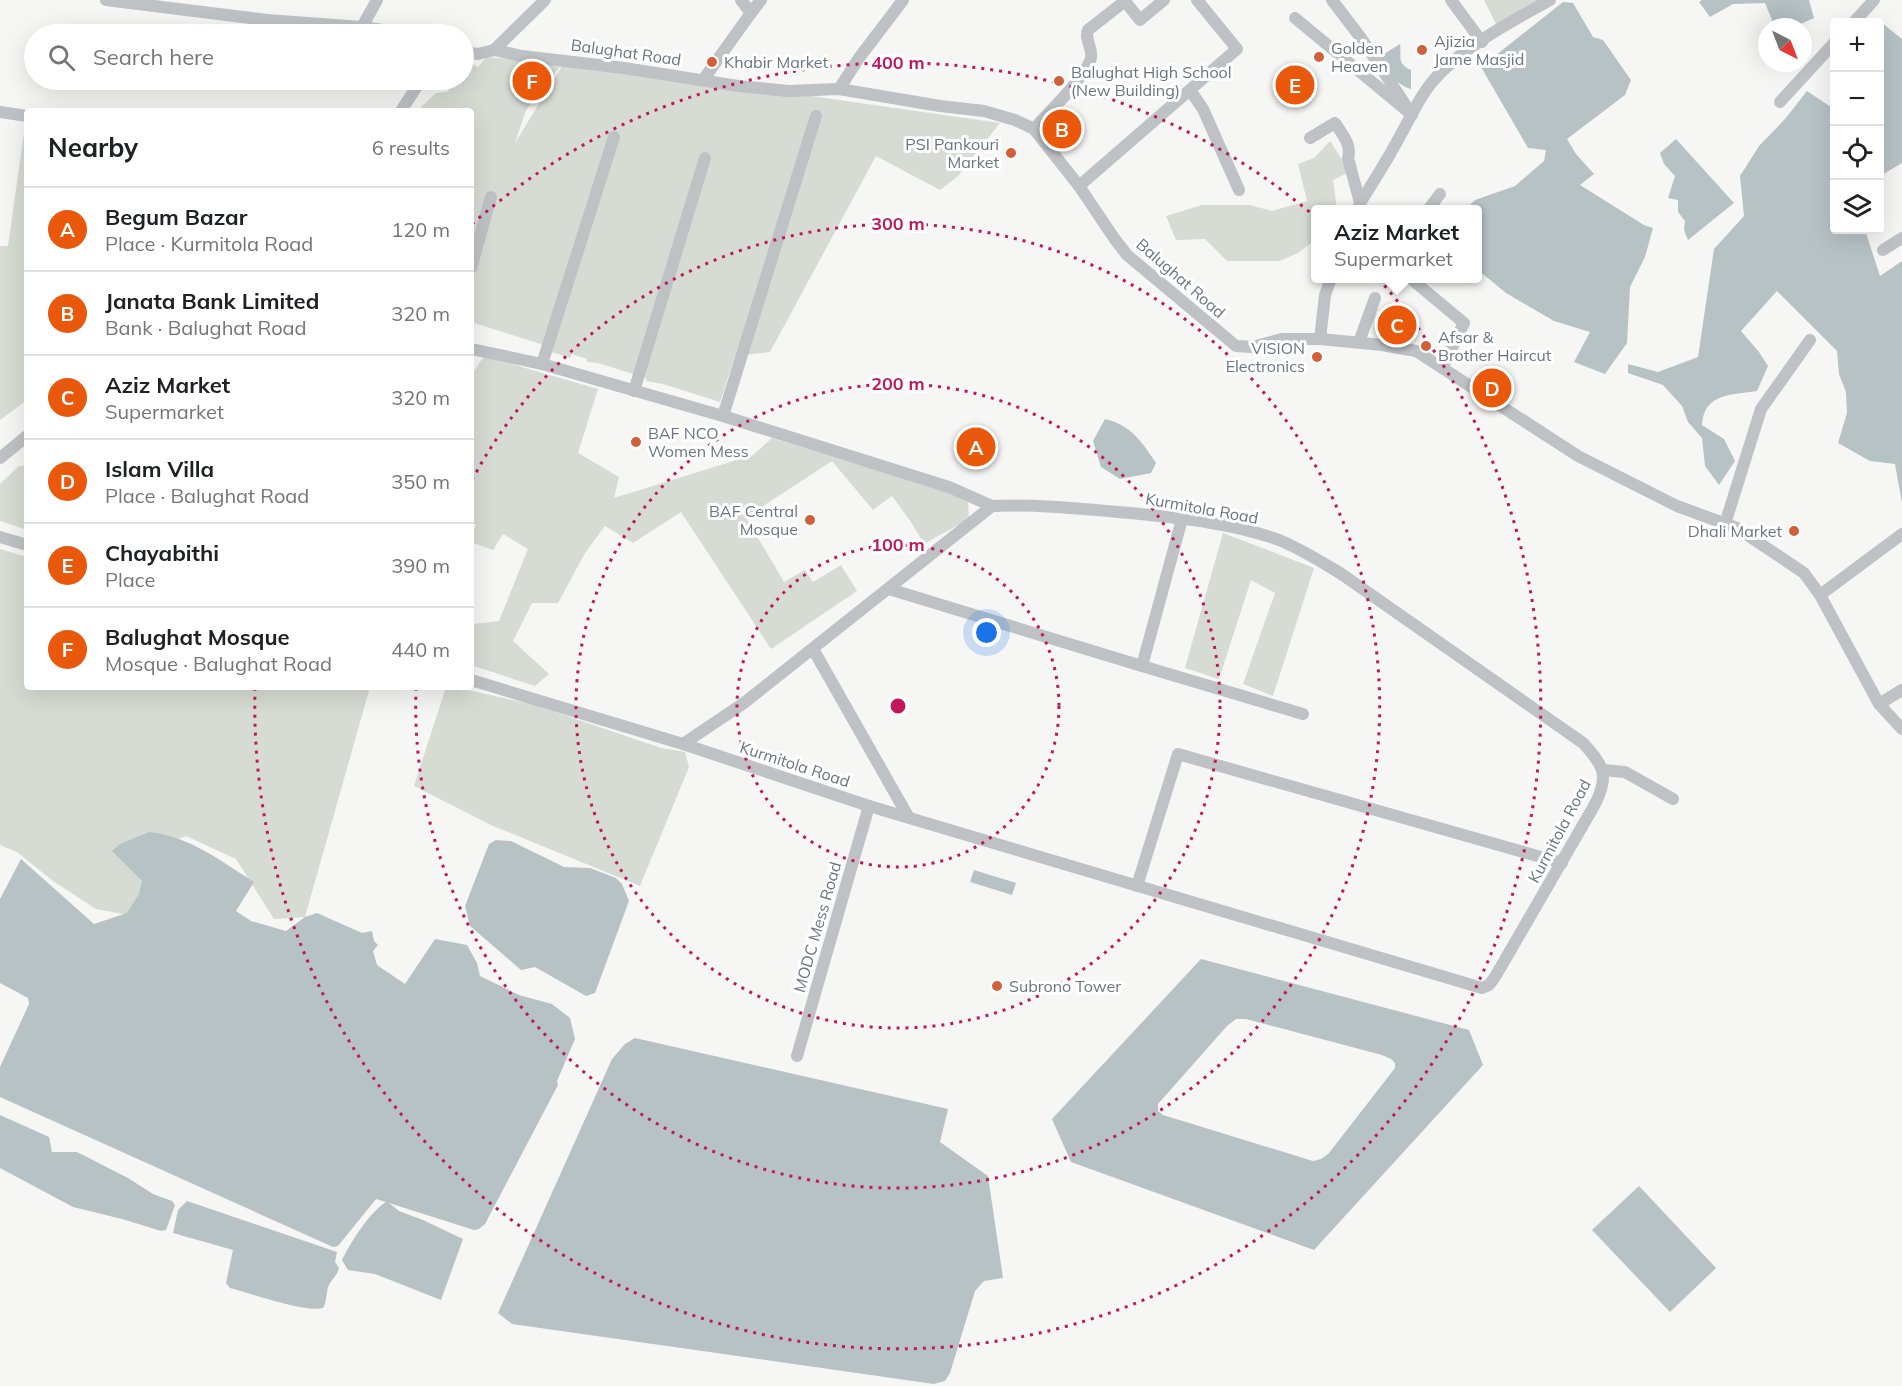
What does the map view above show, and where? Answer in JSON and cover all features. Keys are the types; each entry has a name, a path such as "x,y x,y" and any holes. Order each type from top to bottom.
{"street":[{"path":"106,0 267,20 321,24"},
{"path":"364,24 377,0"},
{"path":"741,0 751,13"},
{"path":"703,80 761,0"},
{"path":"839,89 903,0"},
{"path":"1034,129 1087,69 1092,55 1086,35 1088,30 1124,0 1140,20 1164,0"},
{"path":"1079,186 1237,49 1197,0"},
{"path":"1332,0 1361,38 1412,115"},
{"path":"1451,0 1482,42"},
{"path":"1360,205 1422,95 1434,80 1449,65 1502,27 1550,0"},
{"path":"1858,18 1874,0"},
{"path":"495,50 541,1"},
{"path":"1295,18 1412,115"},
{"path":"1780,102 1830,47"},
{"name":"Balughat Road","path":"474,54 495,50 522,56 788,92 839,89 984,111 1015,120 1034,129 1079,186 1127,255 1229,342 1236,346 1252,347 1282,339 1320,339 1359,342 1416,351 1578,456 1677,506 1737,528 1804,573 1820,595 1879,704 1902,729"},
{"path":"403,108 415,90"},
{"path":"1190,90 1203,109 1239,190"},
{"path":"0,112 24,116"},
{"path":"723,416 816,116"},
{"path":"1310,138 1335,123 1348,145 1350,153 1348,158 1359,205"},
{"path":"542,364 614,137"},
{"path":"634,391 705,158"},
{"path":"1432,205 1440,194"},
{"path":"474,257 491,196"},
{"path":"1883,250 1902,238"},
{"path":"1320,339 1325,295 1330,283"},
{"path":"1415,283 1464,323 1442,368"},
{"path":"1359,342 1375,298"},
{"path":"1725,524 1761,409 1810,340"},
{"path":"474,350 542,364 723,416 949,487 992,507 744,703 683,744"},
{"path":"0,458 24,438"},
{"name":"Kurmitola Road","path":"474,681 683,744 869,806 1482,988 1489,986 1600,795 1604,783 1603,770 1596,758 1582,743 1340,573 1307,553 1279,540 1248,531 1182,519 1072,508 1021,505 992,507"},
{"path":"1142,666 1182,519"},
{"path":"1820,595 1902,534"},
{"path":"0,537 24,544"},
{"path":"889,589 1303,714"},
{"path":"813,649 909,818"},
{"path":"1879,704 1902,690"},
{"path":"1137,886 1178,754 1562,863"},
{"path":"1603,770 1625,772 1673,799"},
{"name":"MODC Mess Road","path":"797,1056 869,806"}],"shaded area":[{"path":"1484,0 1549,0 1498,28"},
{"path":"1702,0 1809,0 1814,18 1771,18 1765,3 1733,4 1710,17 1699,2"},
{"path":"1563,2 1573,3 1593,37 1603,40 1631,80 1625,95 1567,139 1576,154 1594,174 1580,185 1644,225 1653,228 1645,257 1630,287 1627,343 1605,374 1574,362 1590,332 1554,321 1506,293 1482,273 1482,205 1470,205 1475,200 1515,186 1544,161 1546,150 1528,148 1481,67"},
{"path":"1884,25 1902,39 1902,163 1884,174"},
{"path":"1400,44 1401,62 1411,70 1411,89 1396,80 1379,57"},
{"path":"486,57 523,60 560,67 526,110 515,143 565,61 1000,123 957,177 940,190 876,156 770,352 735,356 720,402 646,381 646,378 598,363 587,362 587,359 572,354 570,358 552,352 553,348 474,323 474,108 420,108 436,93 448,90 474,90 474,65 478,67"},
{"path":"1807,91 1830,106 1830,234 1866,234 1880,276 1902,261 1902,503 1895,464 1870,461 1838,443 1847,413 1846,392 1839,374 1837,351 1777,291 1741,331 1768,366 1757,391 1729,395 1713,401 1704,415 1702,425 1724,439 1735,461 1719,485 1705,466 1702,438 1688,422 1682,406 1663,385 1628,373 1628,364 1658,372 1698,357 1714,249 1744,216 1740,176 1759,146 1785,119"},
{"path":"24,133 24,402 0,420 0,246 8,246"},
{"path":"1676,139 1734,203 1688,240 1684,230 1685,221 1678,212 1678,200 1668,198 1675,176 1664,164 1660,153"},
{"path":"1330,141 1350,172 1333,180 1336,205 1311,205 1311,243 1298,253 1280,261 1227,261 1205,239 1176,240 1166,216 1202,205 1250,205 1272,211 1307,201 1298,164 1314,158"},
{"path":"484,356 598,389 578,453 619,477 614,498 753,455 772,438 968,498 969,519 924,544 892,496 873,510 832,461 748,516 747,519 784,582 805,570 813,582 841,565 857,591 771,649 681,512 633,543 605,526 585,553 558,603 532,603 513,641 549,674 535,686 474,666 474,624 499,621 528,549 503,534 493,550 474,543 476,524 474,524 474,371"},
{"path":"1105,419 1122,425 1141,441 1156,463 1151,473 1120,479 1101,467 1093,441"},
{"path":"24,465 24,529 0,521 0,484 19,466"},
{"path":"1223,533 1314,568 1273,696 1243,684 1275,593 1251,580 1219,679 1185,668"},
{"path":"0,549 24,556 24,690 369,690 305,917 274,919 236,859 186,836 137,855 161,882 133,916 96,909 53,881 17,852 0,845"},
{"path":"445,690 468,690 535,705 661,748 685,752 689,767 640,886 491,825 414,786"},
{"path":"149,832 164,834 191,844 254,882 236,911 251,921 286,931 305,917 317,913 362,933 372,931 374,941 378,945 373,951 377,965 405,984 435,939 467,945 477,963 480,976 519,995 552,1004 570,1018 575,1039 557,1081 558,1085 485,1224 474,1230 389,1203 399,1211 463,1239 441,1300 375,1274 348,1270 342,1260 361,1228 386,1202 376,1199 338,1246 333,1247 0,1097 0,1067 29,1004 28,998 0,983 0,899 21,859 94,924 127,913 139,894 142,881 112,851 120,844"},
{"path":"496,840 511,841 564,867 590,868 616,878 622,884 629,901 595,993 586,996 535,967 521,970 470,926 465,906 489,844"},
{"path":"974,870 1016,883 1012,895 970,882"},
{"path":"1201,959 1469,1030 1483,1065 1314,1250 1071,1162 1052,1119","holes":["1236,1019 1246,1019 1382,1055 1395,1063 1395,1068 1329,1153 1321,1159 1313,1161 1163,1115 1158,1111 1158,1104 1227,1026"]},
{"path":"635,1038 948,1109 940,1142 988,1176 1003,1278 984,1281 975,1291 950,1373 945,1381 934,1384 512,1324 498,1313 612,1059 625,1044"},
{"path":"0,1115 49,1137 52,1152 77,1152 128,1178 153,1194 172,1201 175,1205 166,1230 161,1231 73,1207 0,1168"},
{"path":"1639,1186 1716,1268 1670,1312 1592,1230"},
{"path":"187,1201 337,1252 335,1262 339,1268 328,1287 323,1308 304,1308 230,1288 226,1283 233,1250 173,1233 178,1210"}],"place":[{"name":"Ajizia Jame Masjid","path":"1422,50"},
{"name":"Golden Heaven","path":"1319,57"},
{"name":"Khabir Market","path":"712,62"},
{"name":"Balughat Mosque","path":"532,81"},
{"name":"Balughat High School (New Building)","path":"1059,81"},
{"name":"Chayabithi","path":"1295,85"},
{"name":"Janata Bank Limited","path":"1062,129"},
{"name":"PSI Pankouri Market","path":"1011,153"},
{"name":"Aziz Market","path":"1397,325"},
{"name":"Afsar & Brother Haircut","path":"1426,346"},
{"name":"VISION Electronics","path":"1317,357"},
{"name":"Islam Villa","path":"1492,388"},
{"name":"BAF NCO Women Mess","path":"636,442"},
{"name":"Begum Bazar","path":"976,447"},
{"name":"BAF Central Mosque","path":"810,520"},
{"name":"Dhali Market","path":"1794,531"},
{"name":"Subrono Tower","path":"997,986"}]}
